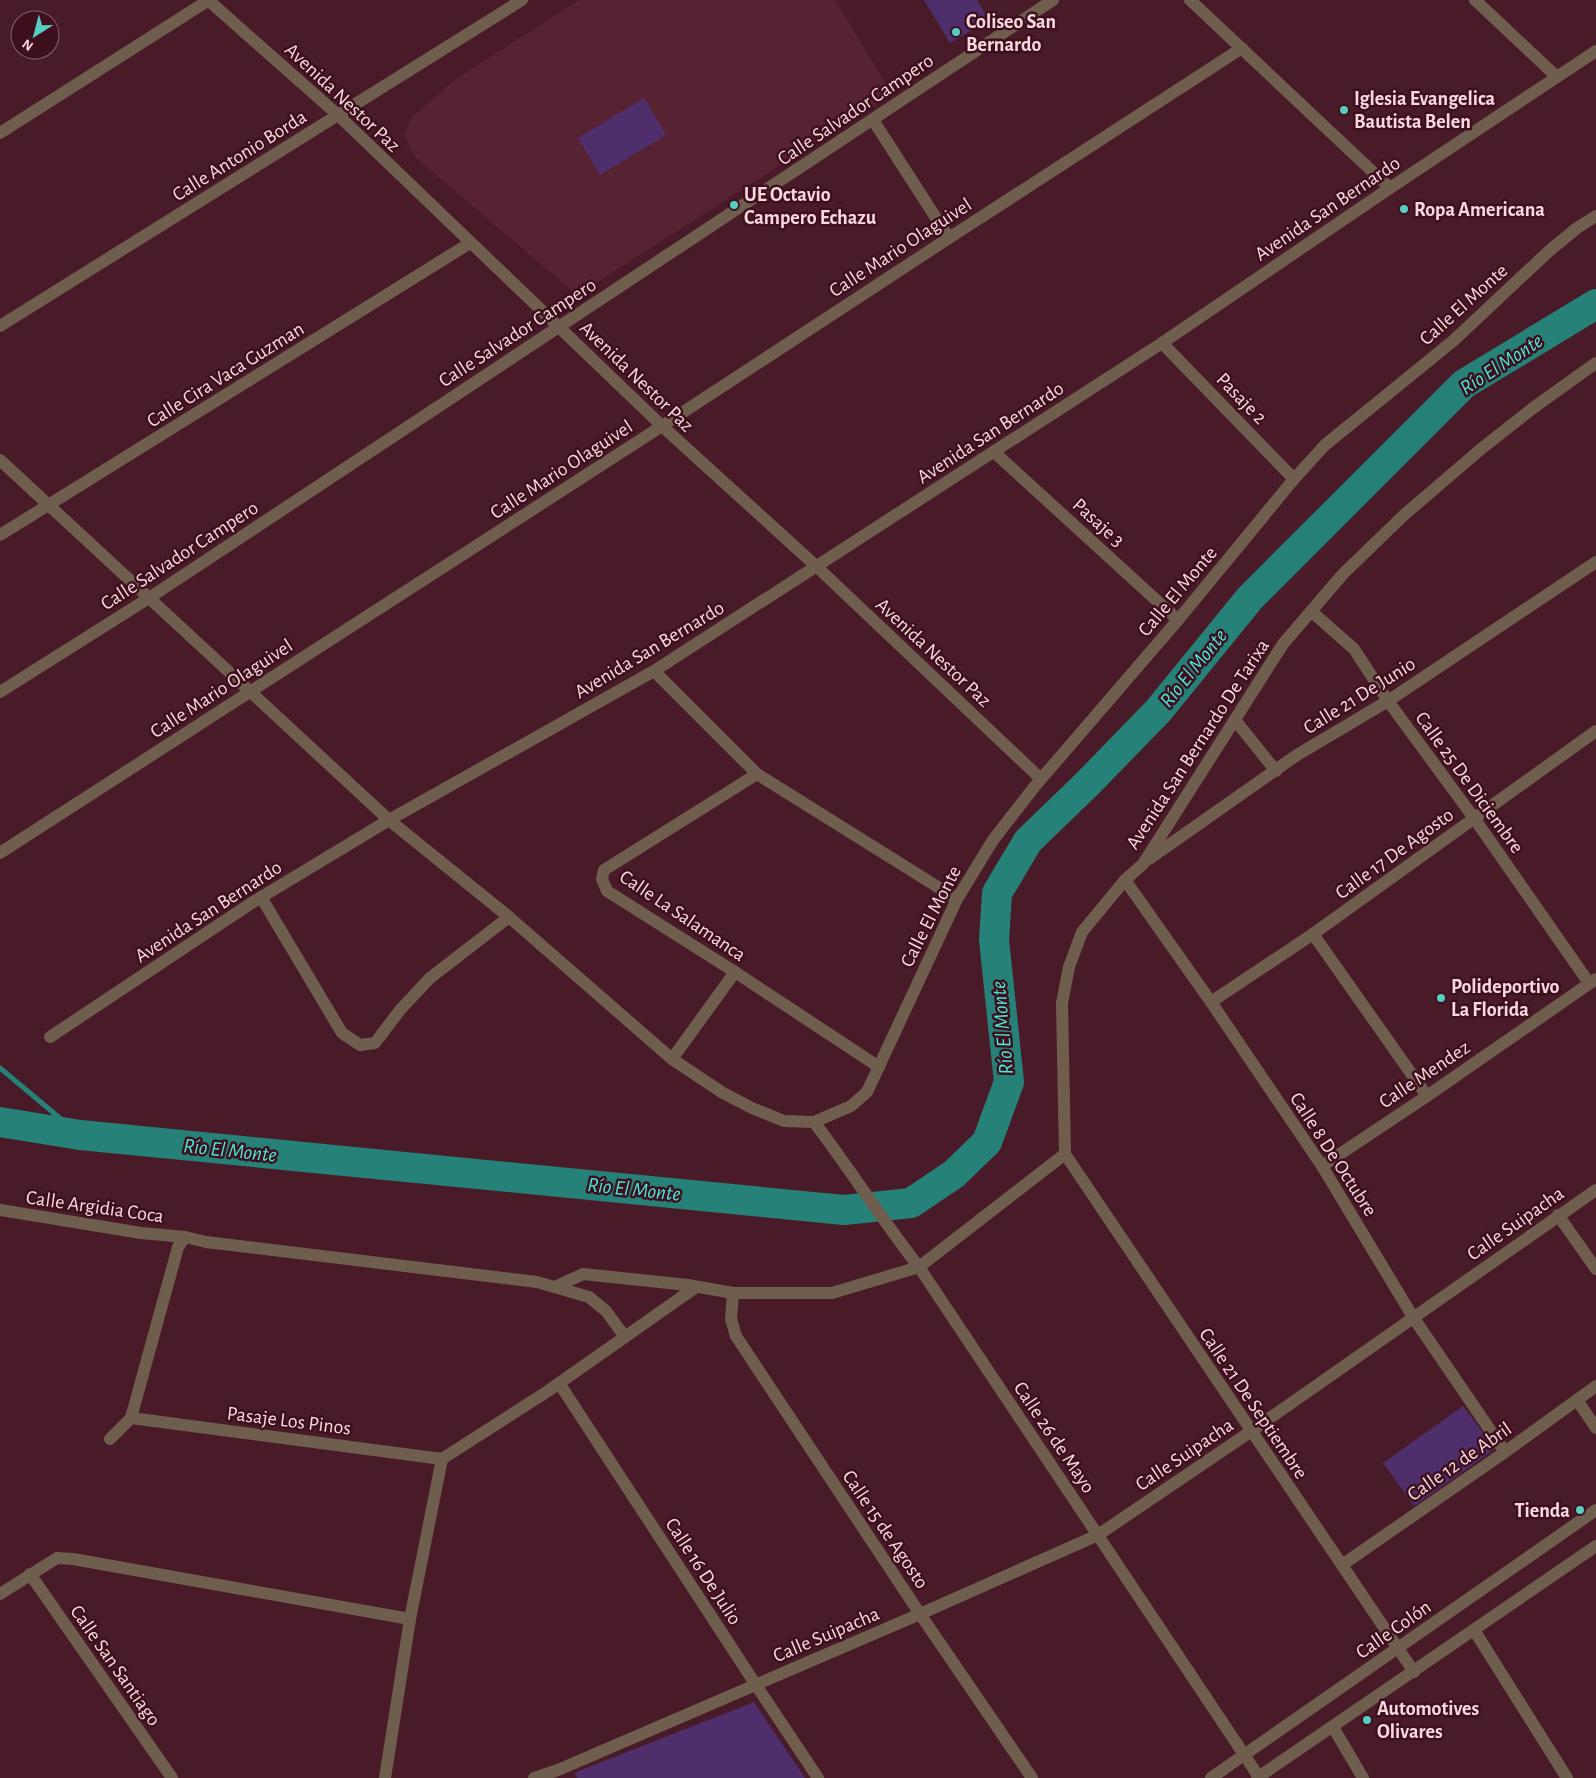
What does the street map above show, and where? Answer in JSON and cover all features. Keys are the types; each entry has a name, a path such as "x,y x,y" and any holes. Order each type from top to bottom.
{"street":[{"name":"Avenida Nestor Paz","path":"208,0 338,115 470,244 662,426 816,566 1041,779"},
{"path":"0,133 208,0"},
{"name":"Calle Antonio Borda","path":"0,326 522,0"},
{"name":"Calle Salvador Campero","path":"0,692 149,598 1053,0"},
{"path":"1190,0 1390,188"},
{"path":"1475,0 1557,78"},
{"name":"Calle Mario Olaguivel","path":"0,853 662,426 1242,48"},
{"name":"Avenida San Bernardo","path":"50,1037 261,897 389,820 654,671 1162,343 1390,188 1596,52"},
{"path":"873,120 949,238"},
{"name":"Calle El Monte","path":"879,1067 956,899 993,840 1041,779 1178,620 1294,479 1325,445 1453,341 1549,251 1577,228 1596,216"},
{"name":"Calle Cira Vaca Guzman","path":"0,535 470,244"},
{"name":"Pasaje 2","path":"1162,343 1294,479"},
{"name":"Avenida San Bernardo De Tarixa","path":"1064,1154 1062,1003 1069,967 1082,932 1124,880 1143,864 1284,644 1343,574 1404,515 1488,443 1533,408 1594,368"},
{"name":"Pasaje 3","path":"994,452 1178,620"},
{"path":"0,460 389,820 509,917 672,1059 723,1093 752,1108 784,1121 814,1122 851,1106 867,1092 879,1067"},
{"name":"Calle 21 De Junio","path":"1143,864 1297,755 1388,701 1596,562"},
{"name":"Calle 25 De Diciembre","path":"1311,611 1354,649 1388,701 1593,981"},
{"path":"654,671 757,774 956,899"},
{"path":"1235,720 1276,771"},
{"name":"Calle 17 De Agosto","path":"1210,1002 1313,934 1596,731"},
{"name":"Calle La Salamanca","path":"757,774 604,870 602,879 607,891 735,972 879,1067"},
{"name":"Calle 8 De Octubre","path":"1124,880 1322,1166 1413,1317 1506,1452"},
{"path":"261,897 342,1033 360,1045 375,1043 400,1010 430,978 509,917"},
{"path":"1313,934 1427,1096"},
{"path":"672,1059 735,972"},
{"name":"Calle Mendez","path":"1322,1166 1593,981"},
{"name":"Calle 26 de Mayo","path":"814,1122 919,1267 1259,1778"},
{"path":"555,1287 583,1274 733,1293 832,1293 919,1267 1064,1154"},
{"name":"Calle 21 De Septiembre","path":"1064,1154 1250,1432 1414,1672"},
{"name":"Calle Suipacha","path":"560,1774 756,1685 1098,1535 1250,1432 1596,1190"},
{"name":"Calle Argidia Coca","path":"0,1210 141,1233 537,1282 589,1297 606,1311 625,1337"},
{"path":"1558,1215 1596,1269"},
{"path":"110,1439 131,1418 178,1247 185,1237"},
{"path":"385,1778 410,1619 442,1459 559,1383 696,1287"},
{"name":"Calle 15 de Agosto","path":"733,1293 731,1319 736,1336 920,1614 1032,1778"},
{"name":"Calle 16 De Julio","path":"559,1383 818,1778"},
{"name":"Calle 12 de Abril","path":"1342,1565 1506,1452 1596,1386"},
{"path":"1577,1400 1596,1428"},
{"name":"Pasaje Los Pinos","path":"131,1418 442,1459"},
{"name":"Calle Colón","path":"1210,1778 1596,1510"},
{"path":"1259,1778 1596,1546"},
{"path":"0,1594 57,1558 73,1559 410,1619"},
{"name":"Calle San Santiago","path":"30,1574 172,1778"},
{"path":"1474,1630 1567,1778"},
{"path":"1333,1727 1363,1778"},
{"path":"534,1778 560,1774"}],"shaded area":[{"path":"579,0 835,0 892,94 577,295 416,158 404,136 411,118 456,79"},
{"name":"Coliseo San Bernardo","path":"924,0 977,0 989,20 950,43"},
{"path":"644,98 666,135 600,175 578,138"},
{"path":"1463,1406 1495,1449 1414,1506 1383,1463"},
{"path":"754,1702 805,1778 577,1778 574,1773"}],"waterway":[{"name":"Río El Monte","path":"0,1122 80,1135 844,1210 911,1203 954,1174 987,1142 1009,1082 994,940 997,893 1028,841 1158,711 1250,598 1464,384 1596,304"},
{"path":"0,1068 80,1135"}],"place":[{"name":"Coliseo San Bernardo","path":"956,32"},
{"name":"Iglesia Evangelica Bautista Belen","path":"1344,110"},
{"name":"UE Octavio Campero Echazu","path":"734,205"},
{"name":"Ropa Americana","path":"1404,209"},
{"name":"Polideportivo La Florida","path":"1441,998"},
{"name":"Tienda","path":"1580,1510"},
{"name":"Automotives Olivares","path":"1367,1720"}]}
